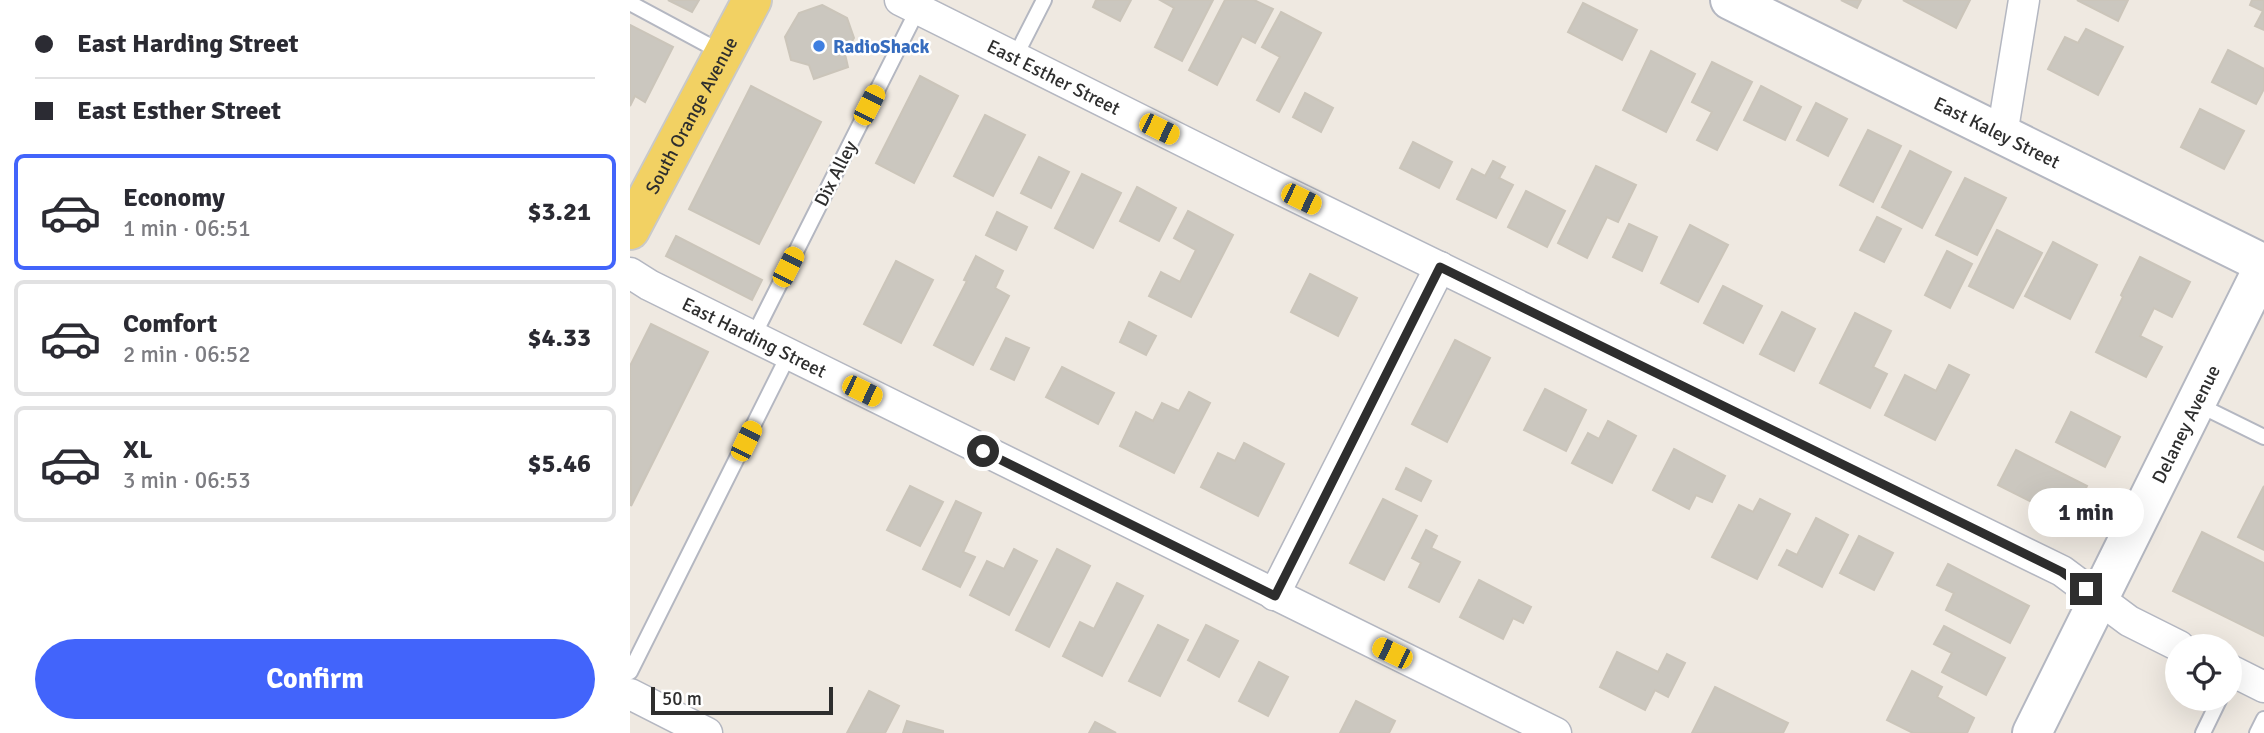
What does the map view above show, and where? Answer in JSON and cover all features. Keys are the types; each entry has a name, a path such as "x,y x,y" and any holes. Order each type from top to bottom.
{"main road":[{"name":"South Orange Avenue","path":"630,230 752,0"}],"street":[{"name":"East Kaley Street","path":"1730,0 2264,265"},
{"path":"2001,135 2024,0"},
{"name":"East Esther Street","path":"909,4 2062,572 2129,621 2165,639"},
{"name":"Delaney Avenue","path":"2032,733 2264,265"},
{"path":"1275,596 1440,267"},
{"name":"East Harding Street","path":"630,273 753,337 1556,733"},
{"path":"2242,683 2264,687"},
{"path":"630,694 707,733"}],"lane":[{"path":"1015,57 1044,0"},
{"path":"630,2 724,53"},
{"name":"Dix Alley","path":"753,337 909,4"},
{"path":"630,672 789,354"},
{"path":"2196,403 2264,437"},
{"path":"2203,733 2213,711"},
{"path":"2258,733 2264,719"}],"building":[{"path":"668,0 699,0 692,12"},
{"path":"1096,0 1131,0 1120,21 1093,7"},
{"path":"1160,0 1213,0 1182,61 1155,47 1174,8"},
{"path":"1225,0 1254,0 1273,9 1255,43 1242,36 1217,85 1189,70"},
{"path":"1841,0 1861,0 1857,8"},
{"path":"1903,0 1970,0 1956,28"},
{"path":"2077,0 2128,0 2118,21"},
{"path":"2252,0 2264,0 2264,30 2255,26 2263,11 2250,5"},
{"path":"1583,3 1637,30 1622,60 1568,32"},
{"name":"RadioShack","path":"822,5 847,18 854,38 845,54 848,67 814,79 809,65 791,60 785,37 799,13"},
{"path":"1281,12 1321,33 1279,112 1257,100 1280,57 1262,47"},
{"path":"630,25 673,47 645,102 635,96 630,106"},
{"path":"2086,29 2123,47 2098,95 2048,69 2065,37 2078,43"},
{"path":"2228,50 2264,69 2264,89 2256,104 2212,82"},
{"path":"1651,51 1695,74 1666,132 1623,110"},
{"path":"1712,62 1752,82 1717,150 1697,140 1712,112 1692,102"},
{"path":"920,76 958,96 914,183 876,163"},
{"path":"751,86 821,122 759,244 689,209"},
{"path":"1761,86 1801,107 1785,140 1744,120"},
{"path":"1305,93 1333,108 1321,132 1293,117"},
{"path":"1816,103 1847,119 1828,156 1797,140"},
{"path":"2200,109 2244,131 2224,169 2181,147"},
{"path":"985,115 1025,135 993,196 954,176"},
{"path":"1868,130 1901,146 1873,202 1840,185"},
{"path":"1413,142 1452,162 1439,188 1400,168"},
{"path":"1910,151 1951,172 1922,228 1882,207"},
{"path":"1039,157 1069,172 1051,208 1021,193"},
{"path":"1493,161 1505,167 1499,178 1513,185 1496,218 1457,199 1472,169 1485,176"},
{"path":"1596,166 1636,185 1618,222 1607,217 1587,258 1558,243"},
{"path":"1082,174 1121,193 1093,248 1055,228"},
{"path":"1965,178 2006,198 1977,255 1936,235"},
{"path":"1137,187 1176,208 1159,241 1120,221"},
{"path":"1526,191 1565,211 1547,247 1508,227"},
{"path":"1188,211 1233,235 1191,317 1149,296 1161,272 1180,282 1196,250 1174,238"},
{"path":"997,212 1027,227 1016,250 986,235"},
{"path":"1877,217 1901,229 1884,262 1860,250"},
{"path":"1629,224 1657,237 1642,271 1613,257"},
{"path":"1690,225 1728,245 1698,302 1661,283"},
{"path":"1997,230 2042,253 2013,308 1969,286"},
{"path":"676,236 762,280 752,300 666,256"},
{"path":"2053,242 2097,265 2070,319 2025,296"},
{"path":"1947,251 1972,264 1950,308 1925,295"},
{"path":"976,256 1003,271 995,288 1009,296 973,365 934,345 967,281 964,280"},
{"path":"2140,257 2190,282 2172,317 2154,308 2140,336 2162,347 2146,377 2096,352"},
{"path":"896,261 933,280 901,343 864,324"},
{"path":"1310,274 1357,298 1338,336 1291,312"},
{"path":"1723,286 1762,306 1743,343 1704,323"},
{"path":"1782,312 1815,329 1794,371 1760,354"},
{"path":"1855,313 1891,331 1873,367 1887,374 1870,408 1820,383"},
{"path":"1129,322 1156,336 1146,355 1120,342"},
{"path":"651,324 708,352 631,506 630,366"},
{"path":"1006,338 1029,348 1014,380 991,369"},
{"path":"1455,340 1490,358 1447,442 1412,424"},
{"path":"1949,365 1969,375 1935,440 1885,415 1905,375 1936,391"},
{"path":"1062,367 1114,393 1098,424 1046,397"},
{"path":"1545,389 1586,410 1566,451 1524,430"},
{"path":"1189,392 1210,403 1174,473 1120,446 1136,412 1153,421 1162,403 1179,411"},
{"path":"2071,412 2120,437 2105,467 2056,442"},
{"path":"1608,421 1636,436 1612,483 1572,463 1588,433 1599,439"},
{"path":"1244,443 1284,464 1258,516 1201,487 1218,453 1235,461"},
{"path":"1674,449 1725,476 1712,502 1696,495 1689,509 1653,490"},
{"path":"2016,450 2087,486 2069,521 1998,485"},
{"path":"1406,468 1431,481 1421,501 1396,489"},
{"path":"910,486 943,502 920,546 887,530"},
{"path":"2264,486 2264,550 2238,537"},
{"path":"1383,499 1417,516 1384,580 1350,563"},
{"path":"1760,499 1790,514 1757,579 1712,557 1739,505 1753,512"},
{"path":"956,501 981,513 963,552 975,557 960,587 923,569"},
{"path":"1816,518 1848,535 1822,587 1779,565 1787,550 1797,555"},
{"path":"1426,530 1437,536 1431,548 1460,562 1439,602 1409,587 1421,563 1412,558"},
{"path":"2202,532 2264,563 2264,636 2173,591"},
{"path":"1859,536 1893,553 1874,590 1840,573"},
{"path":"1014,549 1037,561 1009,615 970,595 987,561 1004,569"},
{"path":"1057,549 1090,566 1049,647 1016,630"},
{"path":"1948,564 2029,606 2010,643 1946,610 1954,593 1937,585"},
{"path":"1479,580 1531,607 1523,623 1513,618 1503,639 1460,617"},
{"path":"1117,583 1143,596 1102,676 1063,656 1080,622 1094,629"},
{"path":"1158,625 1188,640 1160,696 1129,681"},
{"path":"1206,625 1238,641 1219,677 1188,660"},
{"path":"1944,626 2005,658 1986,695 1942,672 1952,653 1934,644"},
{"path":"1617,652 1658,672 1667,654 1685,663 1668,697 1655,690 1645,710 1600,687"},
{"path":"1259,662 1288,677 1268,716 1239,701"},
{"path":"1912,671 1942,687 1937,697 1974,718 1967,733 1913,733 1887,720"},
{"path":"1715,687 1788,723 1783,733 1692,733"},
{"path":"869,691 899,706 885,733 847,733"},
{"path":"1356,701 1395,721 1389,733 1340,733"},
{"path":"907,721 943,731 943,733 903,733"},
{"path":"1095,722 1116,733 1089,733"}],"place":[{"name":"RadioShack","path":"819,46"}],"route":[{"path":"983,451 1275,596 1440,267 2062,572 2086,589"}]}
